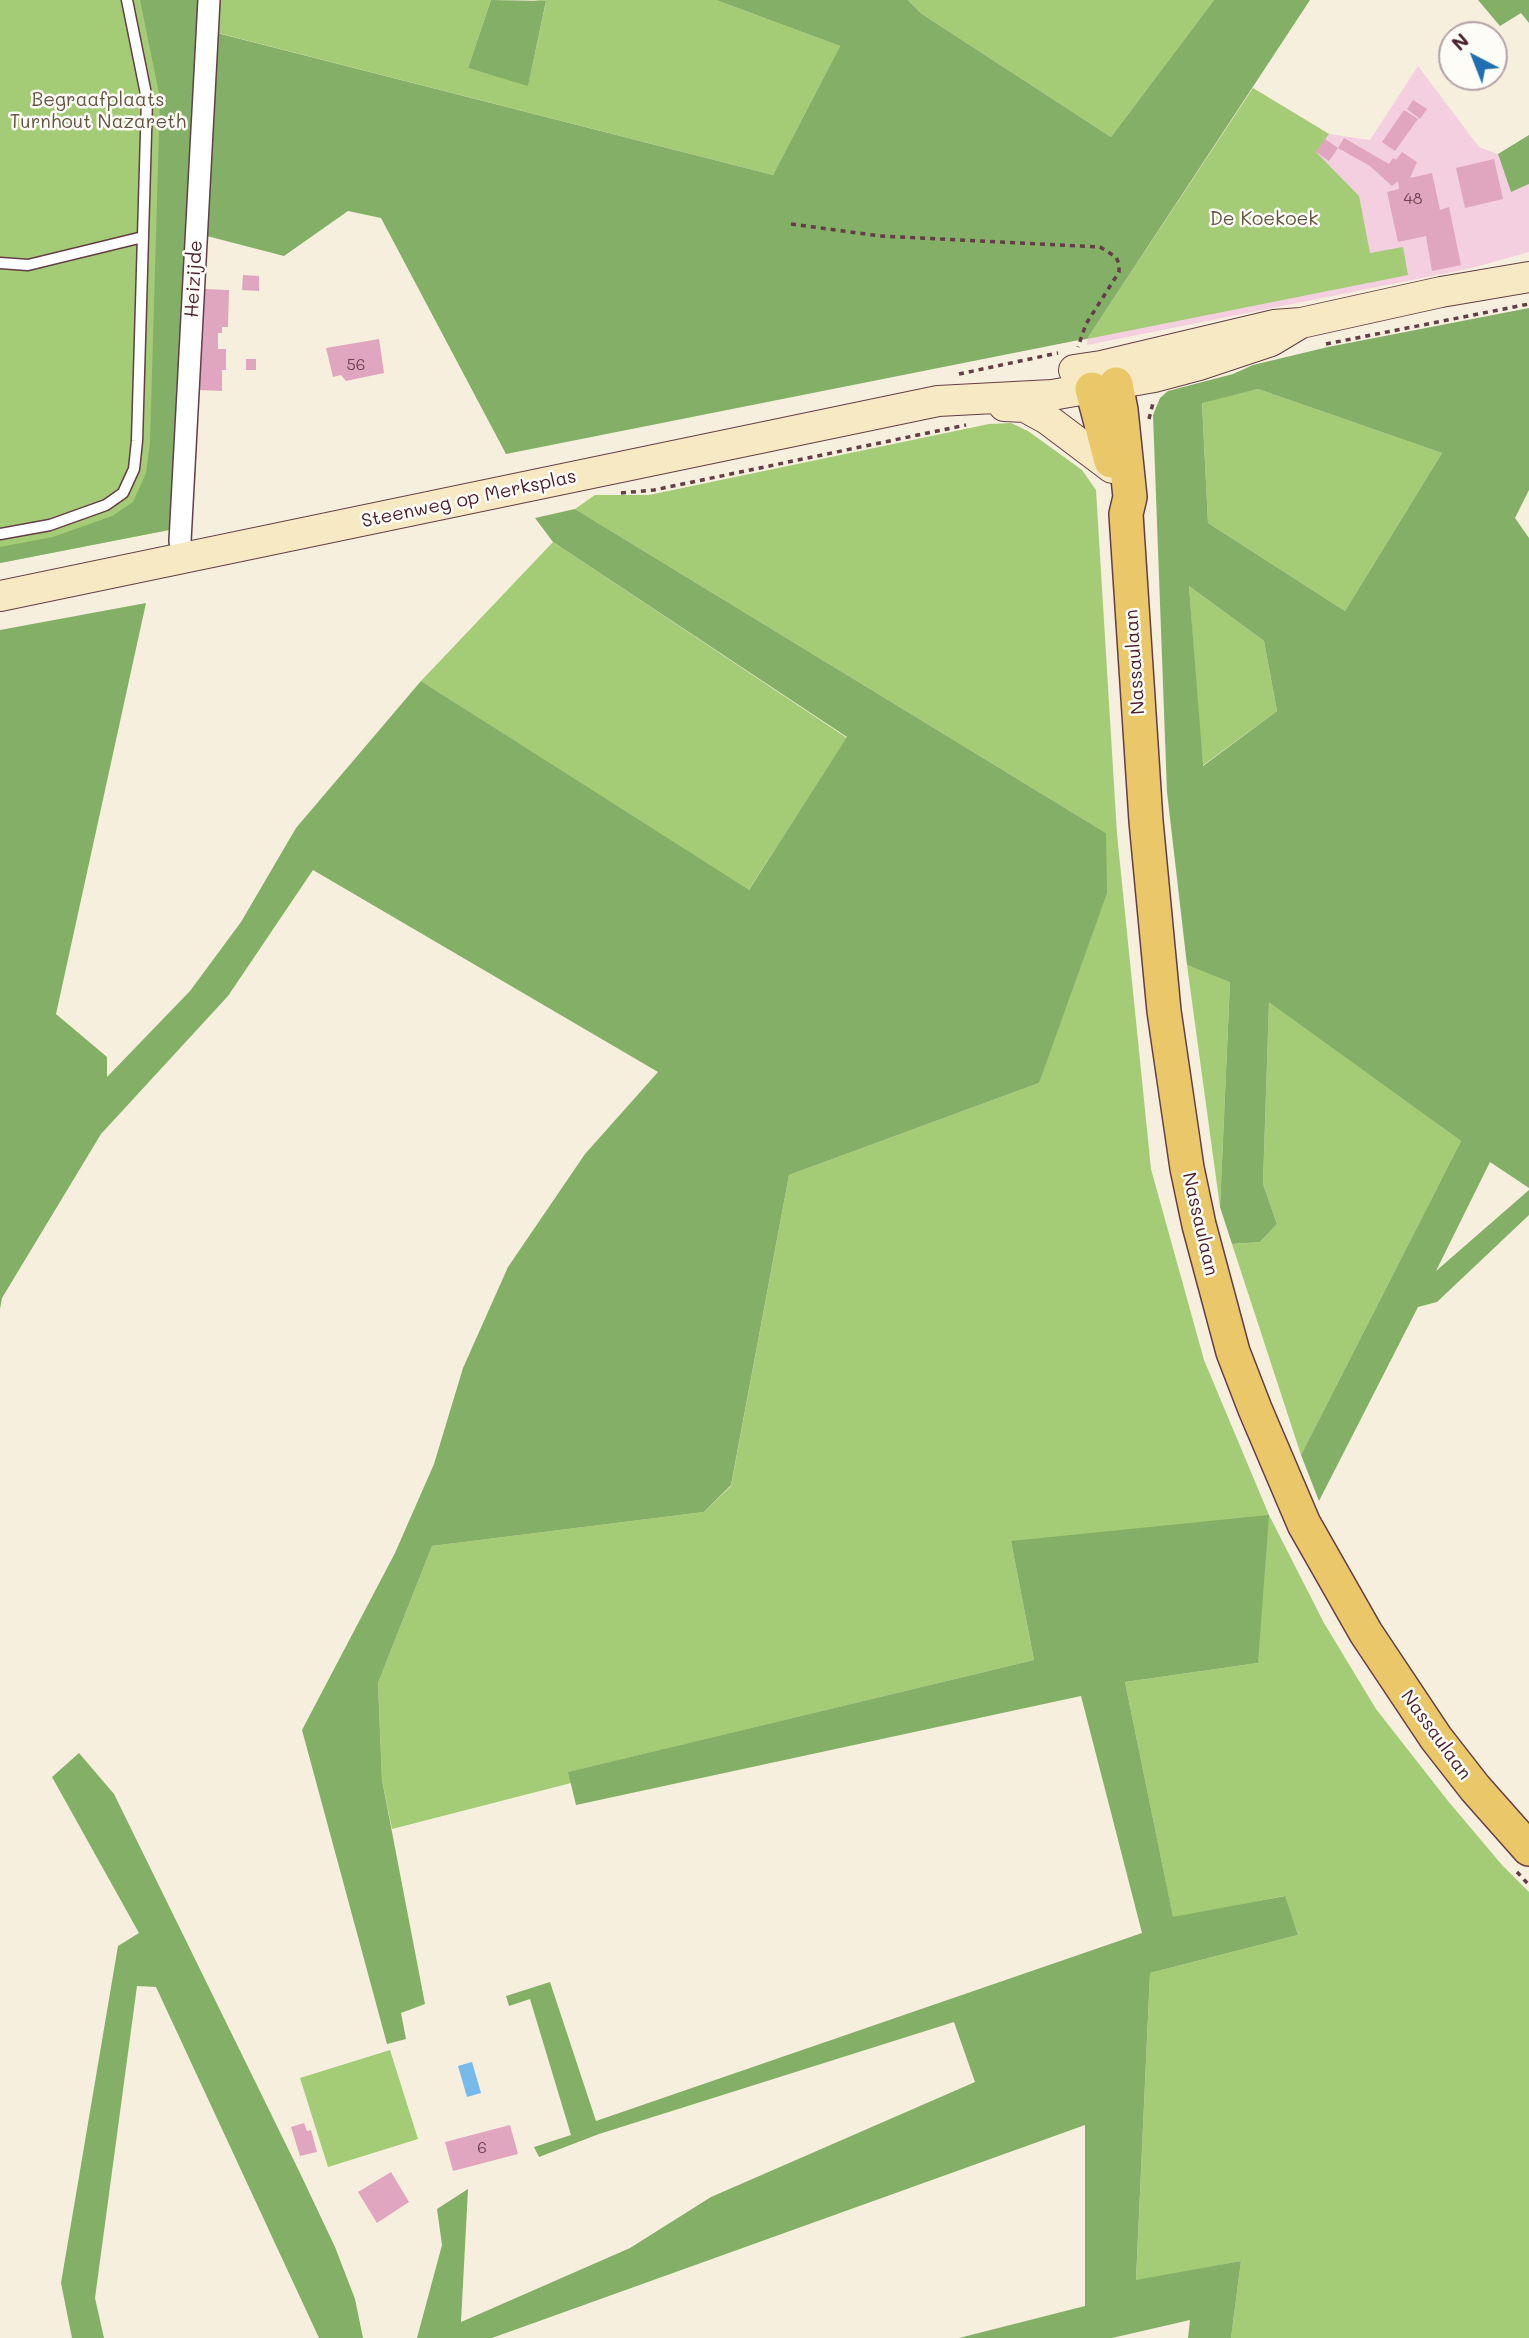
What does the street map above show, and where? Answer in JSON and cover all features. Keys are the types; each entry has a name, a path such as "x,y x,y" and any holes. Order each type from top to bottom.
{"main road":[{"path":"924,404 1052,395 1098,377 1273,325 1301,323 1529,276"},
{"path":"1136,422 1136,401 1155,387 1199,365 1271,341 1301,323"},
{"path":"1098,377 1155,387"},
{"name":"Nassaulaan","path":"1098,377 1136,422 1130,497 1126,514"},
{"name":"Nassaulaan","path":"1098,377 1112,468 1126,514 1148,848 1165,1023 1181,1133 1197,1213 1233,1352 1304,1524 1366,1633 1521,1858"},
{"name":"Steenweg op Merksplas","path":"0,596 924,404"},
{"path":"924,404 962,409 1005,405 1025,407 1047,419 1112,468"}],"street":[{"name":"Heizijde","path":"183,558 180,541 209,0"}],"lane":[{"path":"0,534 50,525 106,505 123,493 134,469 147,99 127,0"},
{"path":"0,263 28,265 143,237"}],"path":[{"path":"791,224 880,236 1100,247 1115,257 1119,272 1079,340 1098,377"},
{"path":"1320,346 1529,304"},
{"path":"1136,422 1152,404 1155,387"},
{"path":"1521,1858 1529,1885"}],"shaded area":[{"path":"1418,66 1479,147 1498,154 1511,192 1529,184 1529,252 1472,268 1087,345 1087,339 1253,88 1329,134 1370,140"}],"green space":[{"name":"Begraafplaats Turnhout Nazareth","path":"0,0 202,0 174,529 0,563"},
{"path":"140,0 202,0 174,529 0,563 0,547 53,537 112,516 133,502 146,473 150,442 160,98"},
{"path":"215,0 491,0 468,68 528,85 546,2 534,0 716,0 840,46 773,175 214,32"},
{"path":"491,0 546,1 528,86 468,68"},
{"path":"716,0 908,0 922,14 1111,137 1214,0 1310,0 1087,339 506,454 381,218 348,211 284,256 203,235 213,32 773,175 840,46"},
{"path":"908,0 1214,0 1111,137 922,14"},
{"path":"1478,0 1529,0 1529,23 1521,13 1508,21 1496,21"},
{"name":"De Koekoek","path":"1253,88 1329,134 1316,152 1359,196 1370,253 1403,247 1408,275 1087,339"},
{"path":"1529,135 1529,184 1511,192 1498,154"},
{"path":"1529,308 1529,490 1515,518 1529,538 1529,1188 1490,1162 1436,1271 1529,1190 1529,1215 1437,1302 1418,1307 1319,1501 1301,1455 1461,1141 1269,1002 1263,1184 1277,1224 1260,1242 1232,1244 1220,1207 1230,982 1187,965 1167,792 1153,415 1160,398 1168,391 1233,374 1253,365 1328,347","holes":["1258,389 1442,453 1345,611 1208,523 1202,403","1189,586 1264,641 1277,711 1203,766"]},
{"path":"1258,389 1442,453 1345,611 1208,523 1202,402"},
{"path":"1011,423 1028,431 1082,470 1096,490 1117,834 1151,1169 1204,1360 1269,1515 1324,1623 1376,1709 1448,1801 1502,1865 1529,1892 1529,2338 1231,2338 1241,2261 1136,2281 1150,1973 1298,1935 1284,1896 1173,1918 1125,1682 1258,1663 1011,1541 1034,1660 569,1772 571,1783 392,1829 382,1780 378,1683 432,1546 704,1512 731,1486 789,1175 1039,1083 1106,833 575,509 595,495 649,495 989,424"},
{"path":"575,509 1106,833 1107,893 1039,1083 789,1175 731,1485 704,1512 432,1546 378,1683 382,1780 425,2004 401,2013 406,2039 387,2044 302,1730 395,1553 434,1464 463,1368 508,1267 585,1154 658,1072 313,870 228,996 101,1134 2,1298 0,1309 0,630 146,603 56,1014 107,1057 107,1077 190,991 241,922 296,828 421,681 749,890 847,737 553,542 535,518"},
{"path":"553,542 847,738 748,891 421,681"},
{"path":"1189,586 1264,641 1277,711 1202,766"},
{"path":"1187,965 1230,981 1220,1207"},
{"path":"1269,1001 1461,1141 1301,1455 1232,1244 1260,1242 1277,1224 1263,1184"},
{"path":"1269,1515 1258,1663 1125,1682 1173,1917 1285,1896 1298,1935 1150,1973 1136,2280 1241,2261 1231,2338 1188,2338 1190,2320 1112,2338 959,2338 1085,2306 1085,2125 492,2338 417,2338 442,2245 437,2209 468,2189 461,2322 630,2248 711,2197 975,2082 954,2022 599,2134 539,2157 534,2147 571,2135 530,1999 509,2006 506,1996 550,1982 596,2121 1142,1933 1081,1696 576,1805 568,1772 1034,1660 1011,1541"},
{"path":"79,1753 114,1794 300,2173 335,2247 355,2299 363,2338 319,2338 156,1987 137,1986 95,2298 104,2338 72,2338 61,2283 118,1946 139,1933 52,1777"},
{"path":"390,2050 418,2139 328,2167 300,2078"}],"water":[{"path":"472,2062 481,2093 467,2097 458,2066"}],"building":[{"path":"1413,100 1427,109 1420,119 1407,109"},
{"path":"1404,110 1418,119 1395,151 1382,142"},
{"path":"1344,138 1389,164 1402,152 1417,162 1410,178 1432,173 1440,210 1449,207 1461,265 1432,271 1426,236 1398,242 1387,192 1399,189 1398,181 1392,186 1370,166 1338,148"},
{"path":"1325,139 1338,148 1329,161 1316,152"},
{"path":"1494,159 1503,199 1465,208 1456,168"},
{"path":"243,275 259,276 259,291 242,290"},
{"path":"204,289 229,290 228,327 222,327 222,333 218,333 218,349 226,349 222,391 199,390"},
{"path":"379,339 384,373 346,381 341,375 333,377 326,348"},
{"path":"246,359 256,359 256,370 246,370"},
{"path":"304,2123 307,2131 311,2130 317,2152 300,2156 291,2127"},
{"path":"510,2125 518,2154 453,2171 445,2142"},
{"path":"391,2172 409,2202 377,2223 358,2192"}]}
